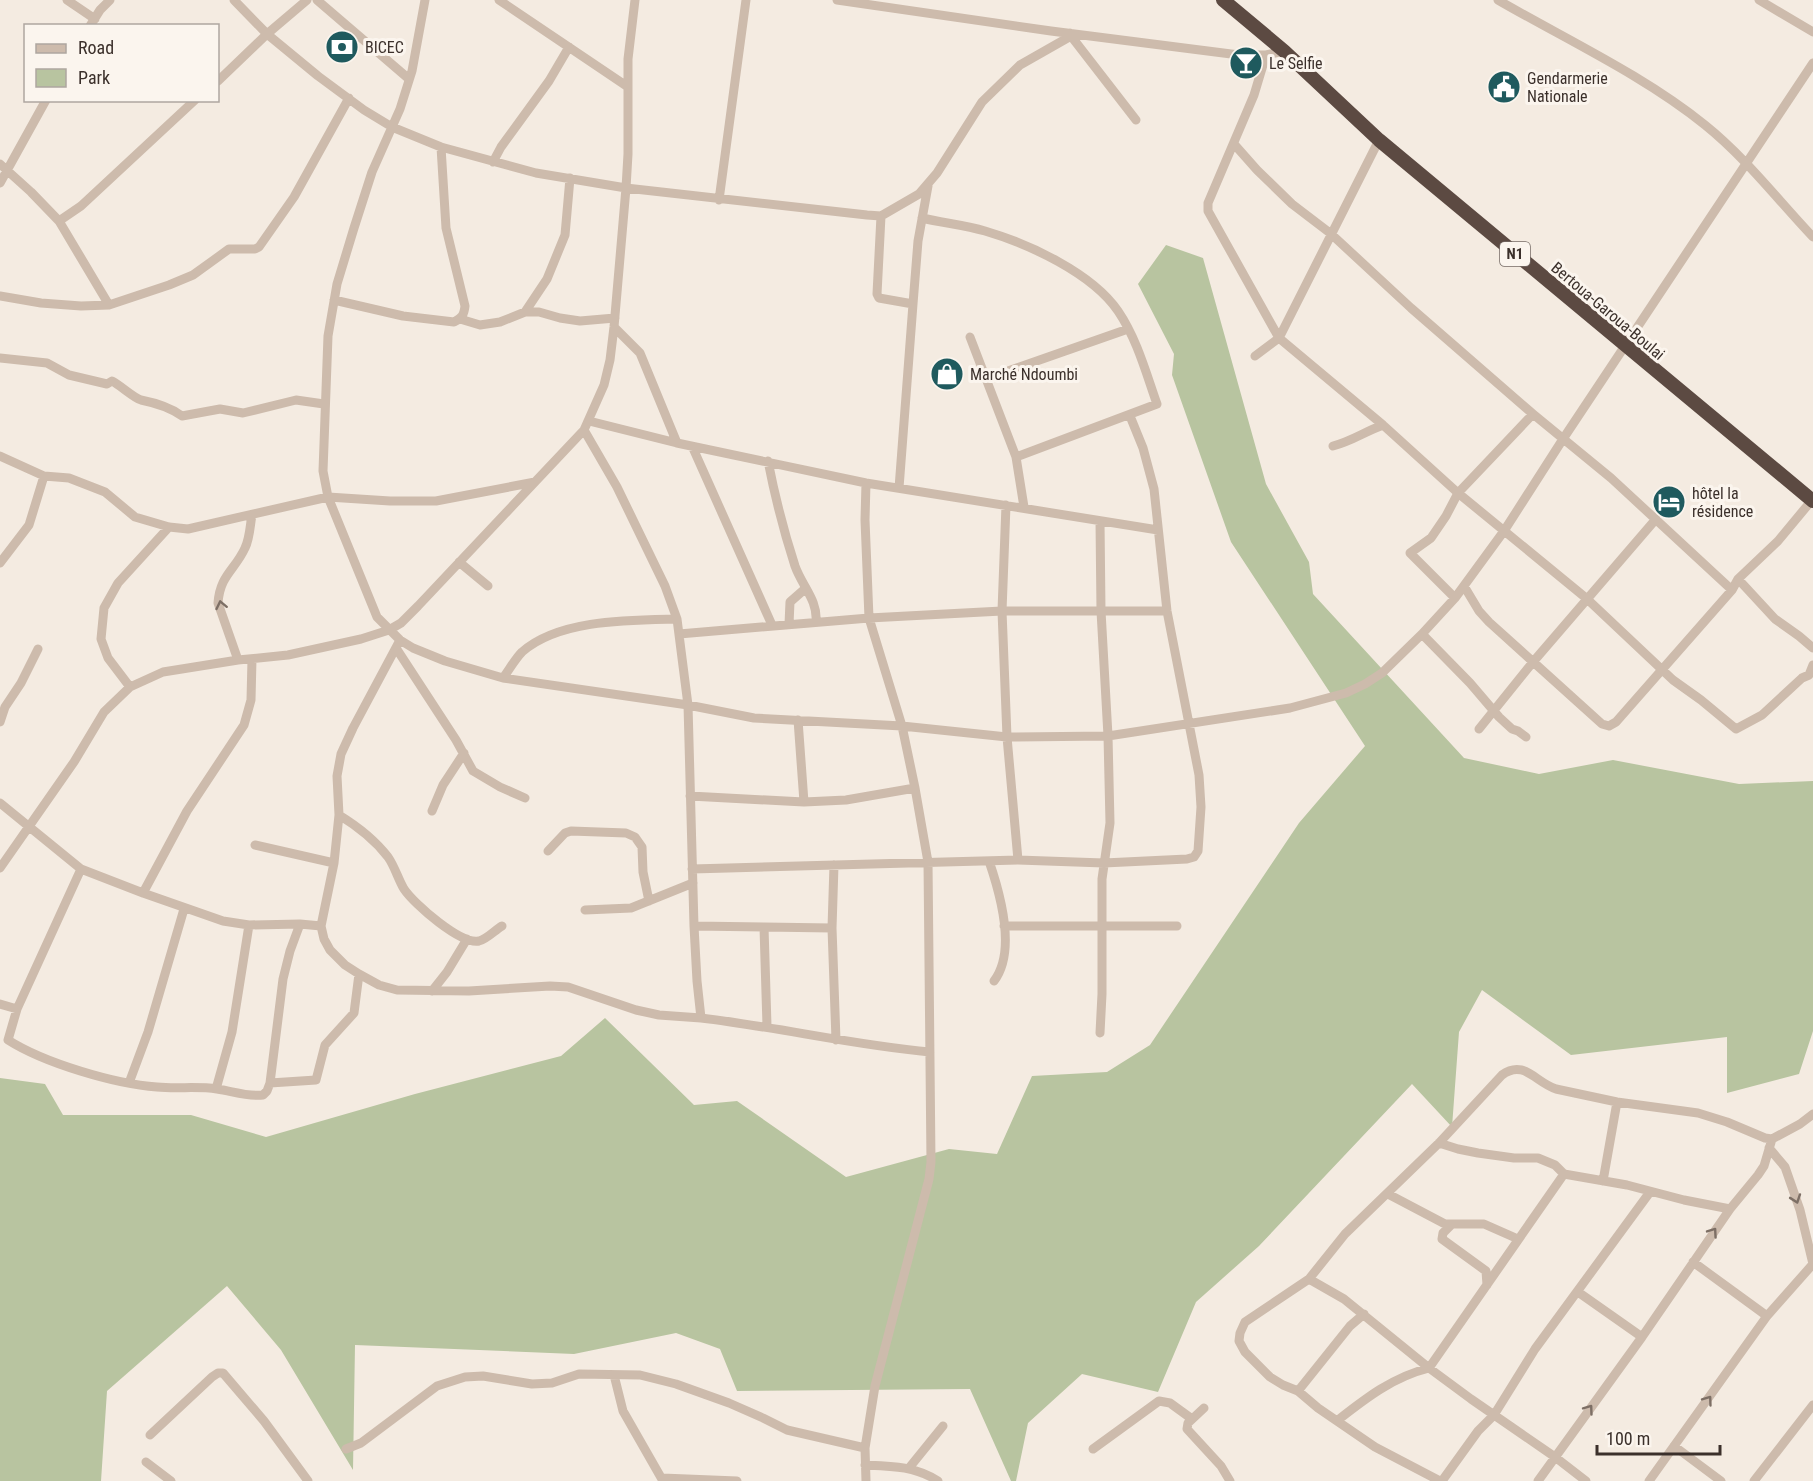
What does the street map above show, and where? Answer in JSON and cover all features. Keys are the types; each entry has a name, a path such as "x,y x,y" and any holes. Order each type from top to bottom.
{"highway":[{"name":"Bertoua-Garoua-Boulai","path":"1223,0 1284,51 1379,140 1812,501"}],"street":[{"path":"67,0 93,22 110,0"},
{"path":"234,0 267,33 318,76 392,127 441,147 536,173 626,188 856,215 881,216 919,194 937,173 982,102 1020,65 1071,34"},
{"path":"219,80 267,33 307,0"},
{"path":"317,0 410,78"},
{"path":"425,0 410,78 372,172 337,284 328,336 323,471 328,497 377,617 398,644 476,775 525,798"},
{"path":"499,0 628,87"},
{"path":"0,868 74,762 104,712 130,687 163,672 298,653 361,639 389,630 401,623 418,606 536,482 586,425 604,385 615,323 628,154 628,59 635,0"},
{"path":"719,200 746,0"},
{"path":"837,0 1227,54 1266,55 1284,51"},
{"path":"1498,0 1668,97 1747,162 1813,237"},
{"path":"1759,0 1813,32"},
{"path":"1071,34 1136,120"},
{"path":"493,162 501,147 549,81 569,47"},
{"path":"1266,55 1254,95 1208,203 1208,211 1279,338 1383,425 1458,494 1586,598 1685,690 1736,729 1762,715 1802,678 1809,675 1813,665"},
{"path":"398,644 445,662 502,678 688,705 754,718 902,726 1007,736 1108,736 1290,708 1346,693 1382,673 1422,634 1464,586 1504,531 1813,63"},
{"path":"0,296 41,303 81,306 109,305 169,285 193,274 229,249 260,247 294,197 349,98"},
{"path":"0,183 4,167 45,102"},
{"path":"59,221 81,206 193,102"},
{"path":"1255,356 1279,338 1330,233 1379,140"},
{"path":"1234,144 1292,204 1330,233 1411,308 1656,519 1732,590"},
{"path":"334,300 403,316 454,322 460,320 464,315 465,306 446,228 441,147"},
{"path":"4,167 59,221 109,305"},
{"path":"525,312 547,279 565,235 570,177"},
{"path":"898,488 918,241 928,184"},
{"path":"881,216 877,296 914,304"},
{"path":"922,218 985,231 1047,256 1078,273 1100,289 1118,311 1142,359 1157,404 1016,457"},
{"path":"460,320 480,326 500,322 525,312 539,312 580,321 615,323 640,354 676,443"},
{"path":"985,379 1128,328"},
{"path":"970,337 1016,457 1024,507"},
{"path":"0,358 46,363 83,380 97,380 107,384 112,381 140,400 148,400 171,408 182,417 220,409 243,412 296,400 324,404"},
{"path":"1455,598 1410,553 1437,532 1458,494 1533,414"},
{"path":"692,870 1018,860 1104,863 1187,860 1194,857 1198,851 1201,807 1199,775 1167,611 1154,489 1143,448 1130,416"},
{"path":"586,425 866,483 1158,530"},
{"path":"586,425 665,586 677,619 688,705 694,926 701,1018"},
{"path":"1332,446 1351,442 1365,431 1383,425"},
{"path":"692,446 772,625"},
{"path":"1,457 44,476 69,478 105,492 135,517 169,527 188,529 328,497 436,501 536,482"},
{"path":"768,461 796,570 815,606 816,622"},
{"path":"0,563 29,525 44,476"},
{"path":"866,483 865,520 869,618 902,726 928,862 931,1162 929,1179 875,1386 865,1448 866,1481"},
{"path":"1464,586 1479,611 1602,724 1610,726 1732,590 1738,579 1778,541 1812,501"},
{"path":"1006,505 1002,611 1007,736 1018,860"},
{"path":"238,660 218,603 223,580 245,548 252,515"},
{"path":"1479,729 1586,598 1656,519"},
{"path":"1100,521 1101,611 1110,823 1102,879 1100,1033"},
{"path":"130,687 108,658 101,639 104,608 118,583 169,527"},
{"path":"459,562 488,586"},
{"path":"1738,579 1775,619 1813,648"},
{"path":"789,624 790,602 806,588"},
{"path":"679,634 869,618 1002,611 1167,611"},
{"path":"502,678 522,652 548,636 585,626 630,620 677,619"},
{"path":"1422,634 1493,711 1512,729 1518,730 1526,737"},
{"path":"398,644 352,728 341,754 337,776 339,815 334,863 321,926 330,951 345,965 379,985 397,990 469,991 568,987 636,1010 659,1015 767,1026 878,1047 930,1052"},
{"path":"0,722 5,707 21,683 38,649"},
{"path":"143,893 187,811 244,725 251,700 252,659"},
{"path":"798,720 804,802"},
{"path":"432,811 439,793 464,753"},
{"path":"690,796 804,802 846,800 915,788"},
{"path":"0,803 81,869 184,909 223,921 249,925 321,926"},
{"path":"339,815 354,824 387,856 412,899 438,922 467,939 482,940 502,926"},
{"path":"549,850 565,833 571,831 626,833 635,837 642,847 643,872 649,901"},
{"path":"255,845 334,863"},
{"path":"989,861 999,888 1004,926 1005,961 994,981"},
{"path":"834,865 832,928 836,1040"},
{"path":"81,869 17,1009 7,1039 46,1059 97,1075 156,1087 216,1089 263,1095 270,1083 286,967 300,924"},
{"path":"585,910 631,908 693,884"},
{"path":"129,1083 148,1032 184,909"},
{"path":"216,1089 232,1032 249,925"},
{"path":"694,926 832,928"},
{"path":"1004,926 1177,926"},
{"path":"764,927 767,1026"},
{"path":"432,991 451,966 467,939"},
{"path":"270,1083 316,1080 325,1045 354,1013 358,974"},
{"path":"0,1004 17,1009"},
{"path":"1649,1481 1767,1316 1813,1264 1800,1210 1785,1167 1765,1138 1727,1122 1698,1113 1617,1102 1556,1089 1529,1073 1510,1069 1388,1194 1345,1234 1309,1279 1245,1322 1239,1341 1245,1353 1258,1366 1283,1385 1298,1390 1318,1408 1374,1447 1441,1481 1478,1431 1494,1415 1535,1349 1650,1192"},
{"path":"1603,1180 1617,1102"},
{"path":"1538,1481 1642,1337 1730,1209 1758,1175 1764,1166 1771,1144 1813,1114"},
{"path":"1439,1143 1478,1153 1514,1158 1538,1158 1555,1165 1563,1174 1603,1180 1730,1209"},
{"path":"1338,1420 1386,1385 1429,1368 1563,1174"},
{"path":"1388,1194 1451,1225 1484,1224 1518,1239"},
{"path":"1451,1225 1443,1233 1442,1239 1486,1271 1487,1285"},
{"path":"1693,1262 1767,1316"},
{"path":"1309,1279 1344,1299 1429,1368 1586,1481"},
{"path":"1578,1292 1642,1337"},
{"path":"1298,1390 1350,1326 1364,1314"},
{"path":"150,1435 212,1377 223,1373 264,1421 308,1481"},
{"path":"346,1449 361,1443 437,1386 450,1381 483,1376 532,1384 552,1383 579,1374 640,1375 676,1384 729,1403 787,1430 865,1448"},
{"path":"614,1375 623,1411 662,1480 737,1481"},
{"path":"1093,1449 1159,1401 1170,1404 1192,1419"},
{"path":"1754,1481 1813,1405"},
{"path":"1204,1408 1186,1426 1188,1432 1215,1459 1230,1481"},
{"path":"909,1468 943,1426"},
{"path":"1674,1446 1721,1481"},
{"path":"146,1462 171,1481"},
{"path":"865,1465 909,1468 938,1481"}],"green space":[{"path":"1166,245 1203,258 1266,484 1309,562 1313,594 1464,758 1539,774 1613,760 1739,784 1813,781 1813,1031 1799,1074 1727,1093 1727,1037 1571,1055 1482,990 1459,1032 1452,1127 1412,1084 1259,1246 1196,1302 1158,1392 1082,1374 1028,1423 1016,1481 1011,1481 970,1389 737,1391 720,1349 676,1333 574,1354 355,1345 353,1470 281,1350 227,1286 107,1391 101,1481 0,1481 0,1078 45,1084 63,1115 191,1115 266,1137 415,1094 561,1056 605,1018 694,1105 737,1101 846,1177 949,1149 997,1154 1032,1076 1107,1072 1150,1045 1299,823 1365,746 1231,542 1172,375 1174,354 1138,284"}],"place":[{"name":"BICEC","path":"342,47"},
{"name":"Le Selfie","path":"1246,63"},
{"name":"Gendarmerie Nationale","path":"1504,87"},
{"name":"Marché Ndoumbi","path":"947,374"},
{"name":"hôtel la résidence","path":"1669,502"}]}
